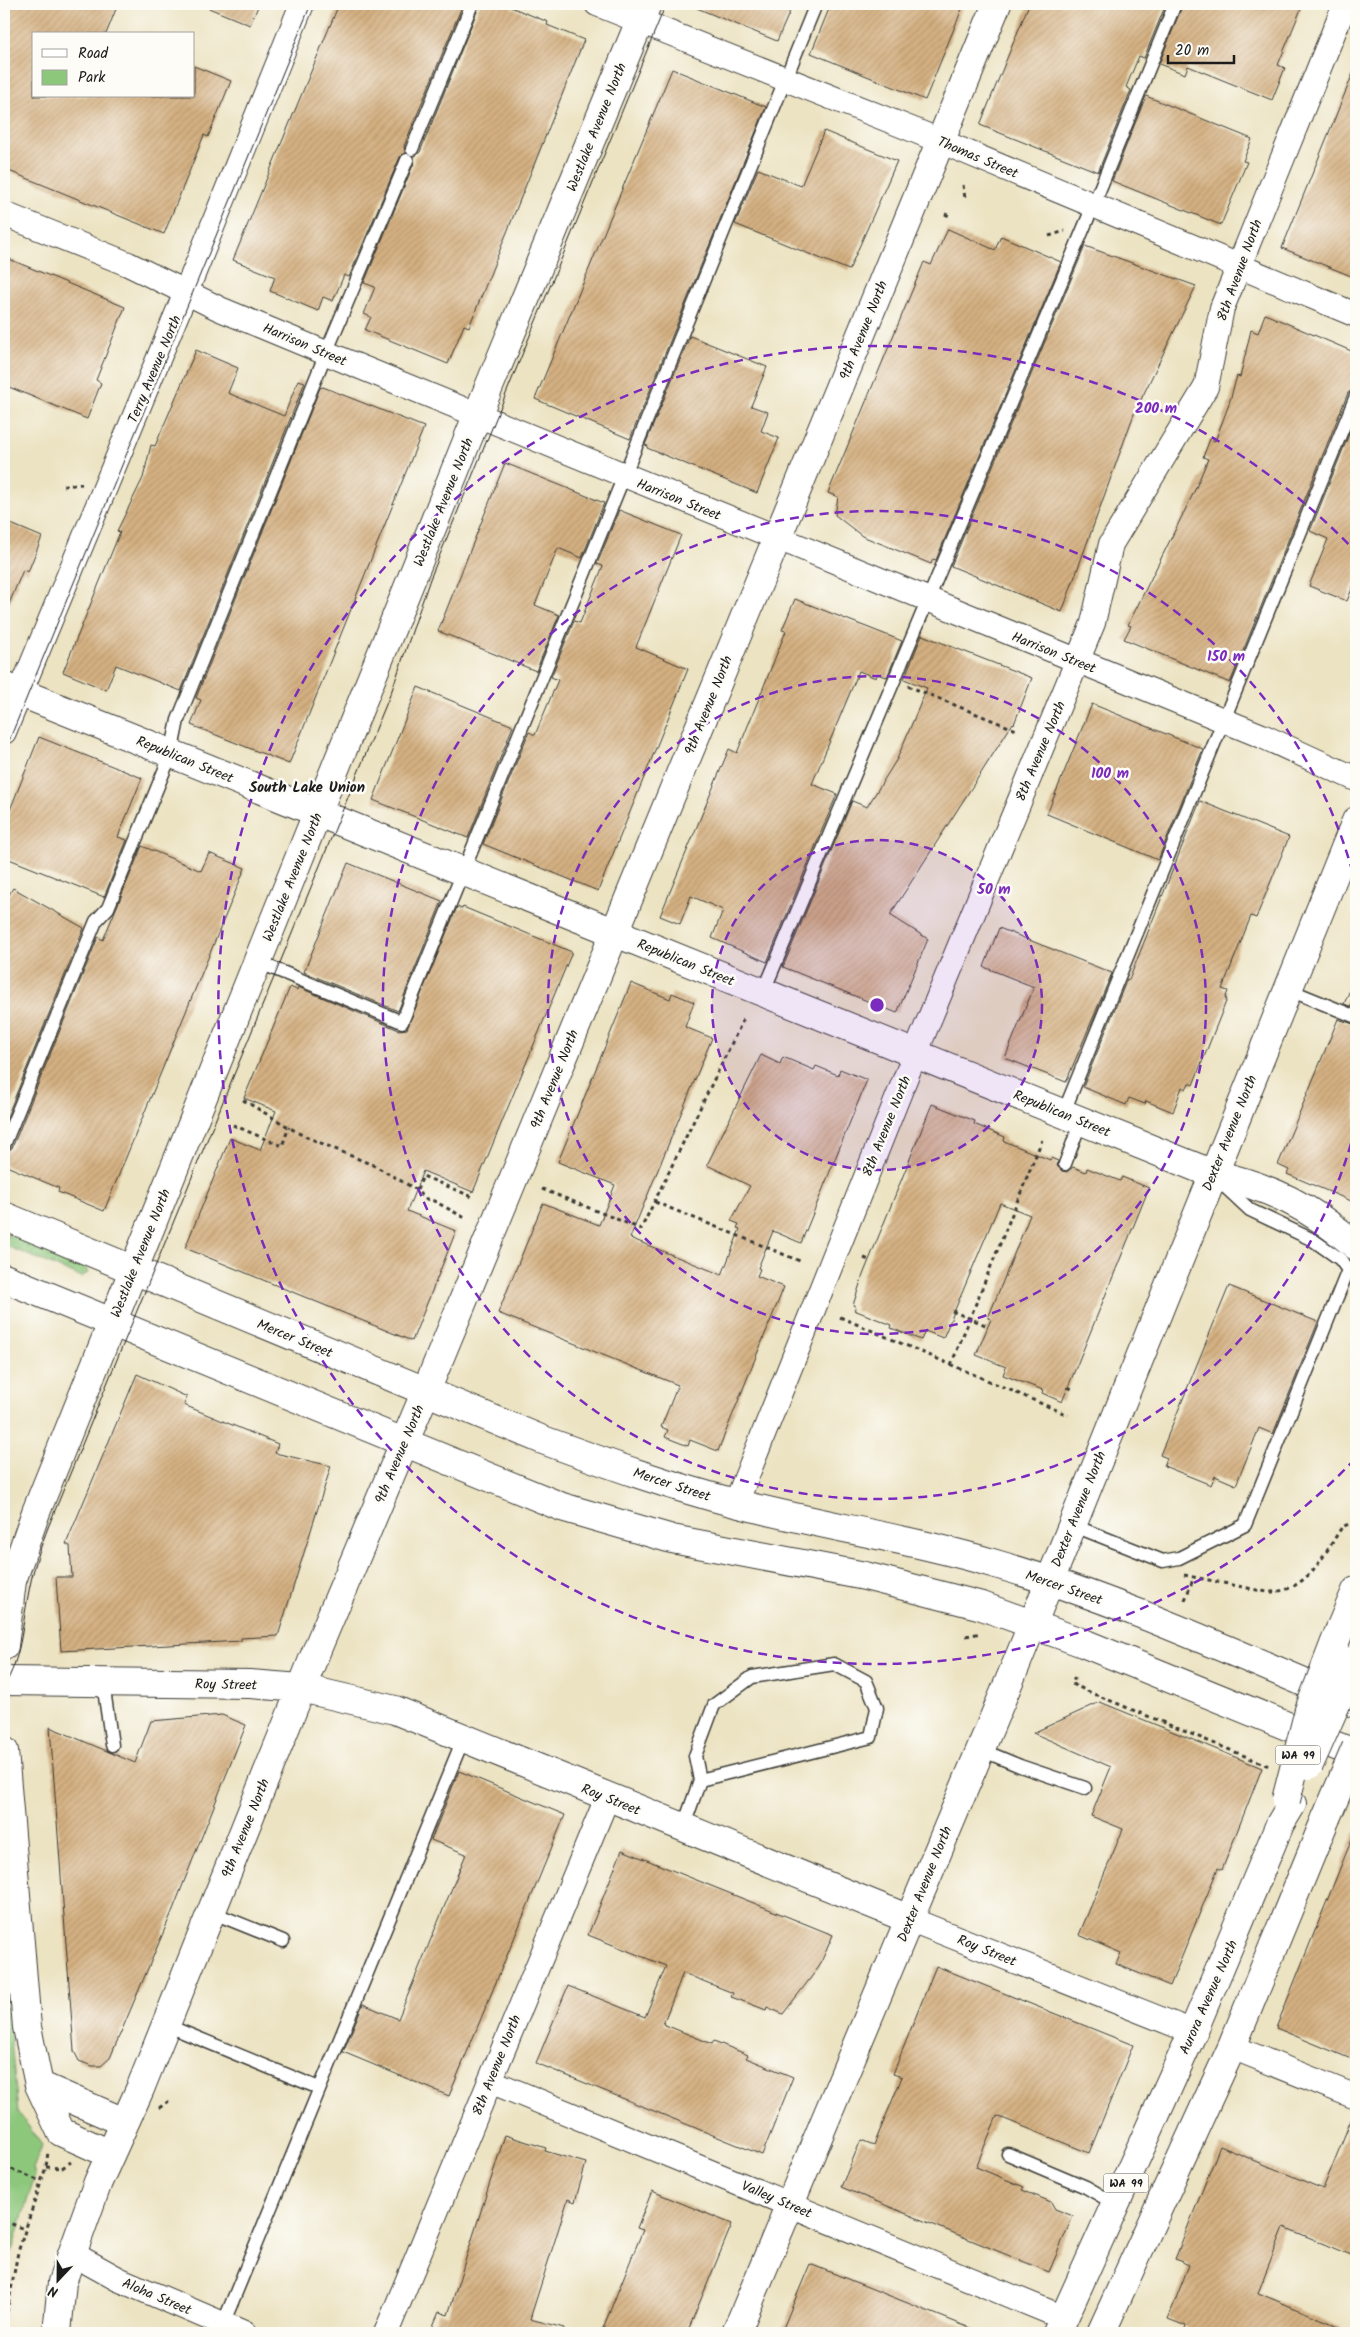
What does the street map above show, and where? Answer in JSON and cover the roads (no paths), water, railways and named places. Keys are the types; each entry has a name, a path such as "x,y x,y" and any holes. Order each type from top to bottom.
{"main road":[{"name":"9th Avenue North","path":"110,2154 140,2089 301,1688 426,1391 997,4"},
{"name":"Westlake Avenue North","path":"4,1646 12,1581 22,1548 477,416 644,12"},
{"name":"Republican Street","path":"12,689 1072,1118 1213,1174 1276,1192 1306,1207 1333,1226 1352,1258"},
{"name":"Dexter Avenue North","path":"736,2333 1032,1624 1356,821"},
{"name":"Mercer Street","path":"4,1216 132,1271 594,1459 658,1481 736,1503 927,1546 1000,1565 1101,1599 1356,1704"},
{"path":"4,1278 553,1503 626,1527 709,1547 865,1576 974,1604 1083,1642 1356,1754"},
{"name":"WA 99","path":"1286,1809 1309,1710 1356,1591"},
{"name":"Aurora Avenue North","path":"1061,2326 1117,2205 1193,2032 1286,1809 1356,1659"},
{"name":"Roy Street","path":"4,1681 250,1684 301,1688 396,1710 607,1798 909,1919"},
{"name":"WA 99","path":"1105,2332 1232,2047 1356,1748"},
{"path":"4,1751 27,2028 39,2084 61,2132 110,2154 71,2253 62,2282 57,2333"},
{"path":"39,2084 124,2122"}],"street":[{"name":"Terry Avenue North","path":"4,732 12,689 186,292 302,4"},
{"name":"Thomas Street","path":"597,4 644,12 785,79 940,141 1356,315"},
{"name":"8th Avenue North","path":"736,1503 915,1054 1078,662 1093,623 1111,544 1206,387 1222,308 1345,4"},
{"name":"Harrison Street","path":"4,214 128,264 220,309 1222,720 1356,779"},
{"name":"8th Avenue North","path":"386,2333 607,1798"},
{"name":"Roy Street","path":"909,1919 1193,2032"},
{"path":"1232,2047 1356,2097"},
{"name":"Valley Street","path":"490,2080 790,2204 1061,2326"},
{"name":"Aloha Street","path":"71,2253 118,2279 244,2333"}],"lane":[{"path":"4,1145 96,921 108,908 171,754 178,720 326,353 472,4"},
{"path":"258,962 402,1022 465,872 816,4"},
{"path":"763,993 926,600 1093,206 1175,4"},
{"path":"1065,1164 1072,1118 1222,720 1356,396"},
{"path":"1287,989 1356,1017"},
{"path":"1072,1525 1163,1561 1180,1558 1245,1525 1352,1258"},
{"path":"683,1828 700,1780 695,1756 714,1705 752,1677 834,1664 866,1681 877,1708 872,1737 700,1780"},
{"path":"103,1683 112,1745"},
{"path":"223,2324 464,1737"},
{"path":"979,1749 1020,1766 1085,1788"},
{"path":"211,1912 283,1941"},
{"path":"166,2025 319,2088"},
{"path":"1008,2154 1086,2187 1117,2205"}],"tram line":[{"path":"4,753 311,4"},
{"path":"4,1686 14,1665 32,1578 39,1551 49,1525 392,690 430,579 666,4"}],"district":[{"name":"South Lake Union","path":"307,787"}]}
